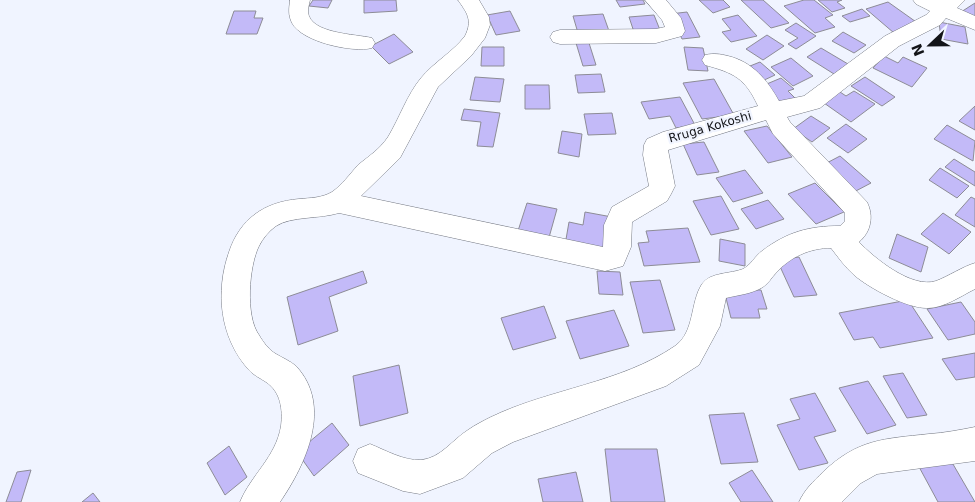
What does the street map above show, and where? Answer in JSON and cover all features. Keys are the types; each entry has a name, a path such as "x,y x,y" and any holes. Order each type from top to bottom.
{"street":[{"path":"300,0 298,6 299,18 309,30 318,35 365,43"},
{"path":"258,502 272,486 290,451 299,410 294,392 286,378 263,363 246,343 238,318 236,287 241,254 246,241 263,220 277,213 297,208 319,207 338,202 391,150 429,83 476,36 480,15 468,0"},
{"path":"560,37 656,36 672,33 675,31 675,26 672,19 655,0"},
{"path":"940,3 975,24"},
{"name":"Rruga Kokoshi","path":"338,202 605,259 613,258 618,250 618,221 621,215 658,194 662,186 656,155 656,145 662,140 812,102 848,72 892,41 927,24 940,3"},
{"path":"370,461 411,475 420,476 437,472 451,466 480,441 505,428 655,376 688,355 705,326 712,293 717,288 752,279 760,273 766,264 786,248 815,237 837,237 852,232 858,223 858,210 789,138 776,120 761,90 744,70 736,65 713,60"},
{"path":"837,237 864,266 911,291 928,295 975,275"},
{"path":"817,502 849,472 870,459 884,454 931,451 975,444"}],"building":[{"path":"313,0 332,0 328,8 309,6"},
{"path":"364,0 396,0 397,11 364,13"},
{"path":"616,0 643,0 645,4 620,7"},
{"path":"699,0 723,0 730,7 713,13"},
{"path":"741,0 763,0 789,23 771,28"},
{"path":"804,0 814,0 833,15 825,18 835,27 815,33 784,6"},
{"path":"818,0 842,0 837,2 845,8 832,12"},
{"path":"888,2 919,24 894,33 866,9"},
{"path":"975,3 975,20 961,12"},
{"path":"862,9 870,16 850,22 842,16"},
{"path":"234,11 256,11 254,18 263,18 257,34 226,34"},
{"path":"510,11 520,31 496,35 487,15"},
{"path":"687,12 700,37 682,39 670,14"},
{"path":"603,14 609,31 578,33 573,16"},
{"path":"654,15 660,30 634,32 629,17"},
{"path":"738,15 757,36 731,42 722,32 731,30 722,19"},
{"path":"939,22 965,27 968,44 941,39"},
{"path":"796,23 816,36 796,49 788,44 798,38 785,30"},
{"path":"843,32 866,45 854,53 832,41"},
{"path":"394,34 413,52 389,64 371,46"},
{"path":"767,35 784,46 763,60 746,49"},
{"path":"576,43 589,43 596,65 583,66"},
{"path":"482,47 504,47 504,66 481,66"},
{"path":"684,47 703,48 708,71 688,70"},
{"path":"821,48 848,64 834,74 807,57"},
{"path":"884,56 898,63 903,57 927,68 912,87 873,68"},
{"path":"791,58 813,76 793,86 771,67"},
{"path":"760,62 775,75 760,82 745,68"},
{"path":"601,74 605,92 578,93 575,75"},
{"path":"475,77 504,79 500,102 470,100"},
{"path":"865,77 895,97 882,106 851,86"},
{"path":"781,78 794,89 788,91 796,99 783,105 762,86"},
{"path":"714,79 734,115 702,119 683,83"},
{"path":"525,85 549,85 550,109 525,109"},
{"path":"854,91 875,104 851,122 824,103 840,92 846,96"},
{"path":"680,97 695,125 676,128 670,116 649,119 641,102"},
{"path":"975,106 975,130 959,121"},
{"path":"464,109 500,113 493,147 477,146 481,122 461,120"},
{"path":"612,113 616,134 588,135 584,114"},
{"path":"811,116 830,128 812,142 793,129"},
{"path":"846,124 867,139 848,153 827,138"},
{"path":"947,125 975,141 973,161 934,139"},
{"path":"767,126 792,157 768,163 744,131"},
{"path":"562,131 582,134 579,157 558,153"},
{"path":"704,142 719,172 697,175 683,144"},
{"path":"840,156 871,183 852,193 821,166"},
{"path":"954,159 975,172 975,186 945,167"},
{"path":"940,168 969,186 957,198 929,180"},
{"path":"745,170 763,193 733,202 716,178"},
{"path":"815,183 844,212 816,224 788,194"},
{"path":"721,196 739,229 711,235 693,201"},
{"path":"971,197 975,199 975,227 955,215"},
{"path":"768,200 784,219 756,229 741,209"},
{"path":"527,203 557,209 548,241 517,234"},
{"path":"585,212 612,217 607,253 565,245 569,222 583,225"},
{"path":"943,213 971,232 949,254 921,234"},
{"path":"688,228 700,262 644,266 638,243 649,242 646,231"},
{"path":"897,234 928,247 921,272 889,258"},
{"path":"720,239 745,244 745,266 719,261"},
{"path":"799,257 817,295 794,297 777,260"},
{"path":"363,271 367,283 329,297 338,331 298,345 287,297"},
{"path":"597,271 620,272 623,295 599,294"},
{"path":"660,280 675,330 643,333 630,282"},
{"path":"724,290 761,290 767,309 758,309 760,318 731,318"},
{"path":"908,300 933,338 880,348 873,337 854,340 839,313"},
{"path":"961,302 975,322 975,334 948,340 927,309"},
{"path":"544,306 556,338 513,350 501,318"},
{"path":"614,310 629,346 580,359 566,321"},
{"path":"975,353 975,377 956,380 942,359"},
{"path":"399,365 408,413 360,426 353,376"},
{"path":"903,373 927,415 907,418 883,376"},
{"path":"868,381 896,425 867,434 839,388"},
{"path":"815,393 836,431 814,437 828,463 799,470 777,425 800,419 790,399"},
{"path":"744,413 758,462 721,464 709,415"},
{"path":"332,423 349,445 314,476 297,452"},
{"path":"229,446 247,477 225,495 207,463"},
{"path":"605,449 657,449 665,502 611,502"},
{"path":"950,459 975,502 938,502 918,465"},
{"path":"31,470 21,502 6,502 17,472"},
{"path":"752,470 773,502 741,502 729,483"},
{"path":"576,472 583,502 543,502 538,479"},
{"path":"93,493 100,502 82,502"}]}
